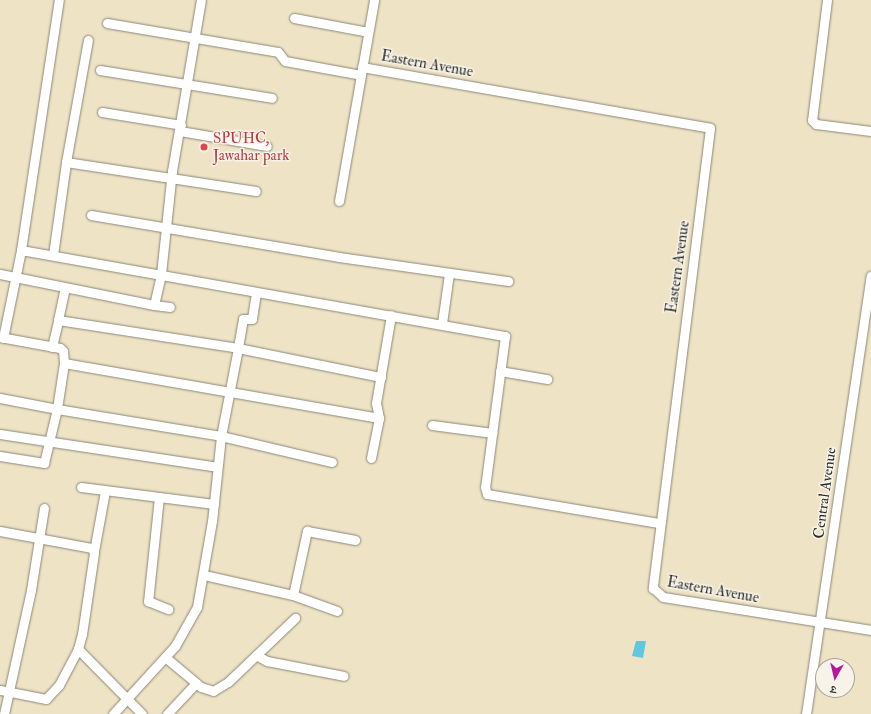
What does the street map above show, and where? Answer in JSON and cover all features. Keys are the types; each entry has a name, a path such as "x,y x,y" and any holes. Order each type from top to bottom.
{"street":[{"path":"0,456 44,464 50,444 57,409 64,363 63,351 52,347 1,338 17,278 59,0"},
{"path":"154,305 161,274 180,128 189,84 201,0"},
{"path":"340,201 374,0"},
{"path":"827,0 812,120 816,124 871,131"},
{"path":"294,18 368,32"},
{"path":"107,23 278,52 285,61 361,71"},
{"path":"53,255 66,162 88,40"},
{"path":"100,70 272,98"},
{"name":"Eastern Avenue","path":"361,71 710,128 652,581 656,594 820,622"},
{"path":"102,112 267,146"},
{"path":"66,162 256,191"},
{"path":"91,215 449,274 508,281"},
{"path":"21,250 161,274 256,293 442,323 505,336 485,487 487,494 659,524"},
{"path":"0,274 65,288 170,307"},
{"path":"442,323 449,274"},
{"name":"Central Avenue","path":"806,714 869,310 871,276"},
{"path":"52,347 65,288"},
{"path":"113,714 165,657 191,621 197,607 204,575 214,504 221,436 228,392 243,319 252,319 256,293"},
{"path":"371,458 379,418 376,403 391,315"},
{"path":"58,320 238,348 381,377"},
{"path":"64,363 379,418"},
{"path":"500,371 547,379"},
{"path":"0,398 221,436 332,462"},
{"path":"432,425 492,434"},
{"path":"0,434 50,444 217,467"},
{"path":"81,487 214,504"},
{"path":"4,691 46,699 64,678 78,649 105,491"},
{"path":"159,497 148,601 168,609"},
{"path":"4,714 4,691 40,540 44,508"},
{"path":"293,595 307,531 355,540"},
{"path":"0,532 92,548 94,551"},
{"path":"204,575 293,595 337,611"},
{"path":"165,657 208,691 219,689 295,618"},
{"path":"820,622 871,630"},
{"path":"78,649 97,666 126,700 142,714"},
{"path":"256,655 267,661 344,676"},
{"path":"167,714 196,683"}],"water":[{"path":"636,641 646,641 643,658 632,656"}],"place":[{"name":"SPUHC, Jawahar park","path":"204,147"}]}
